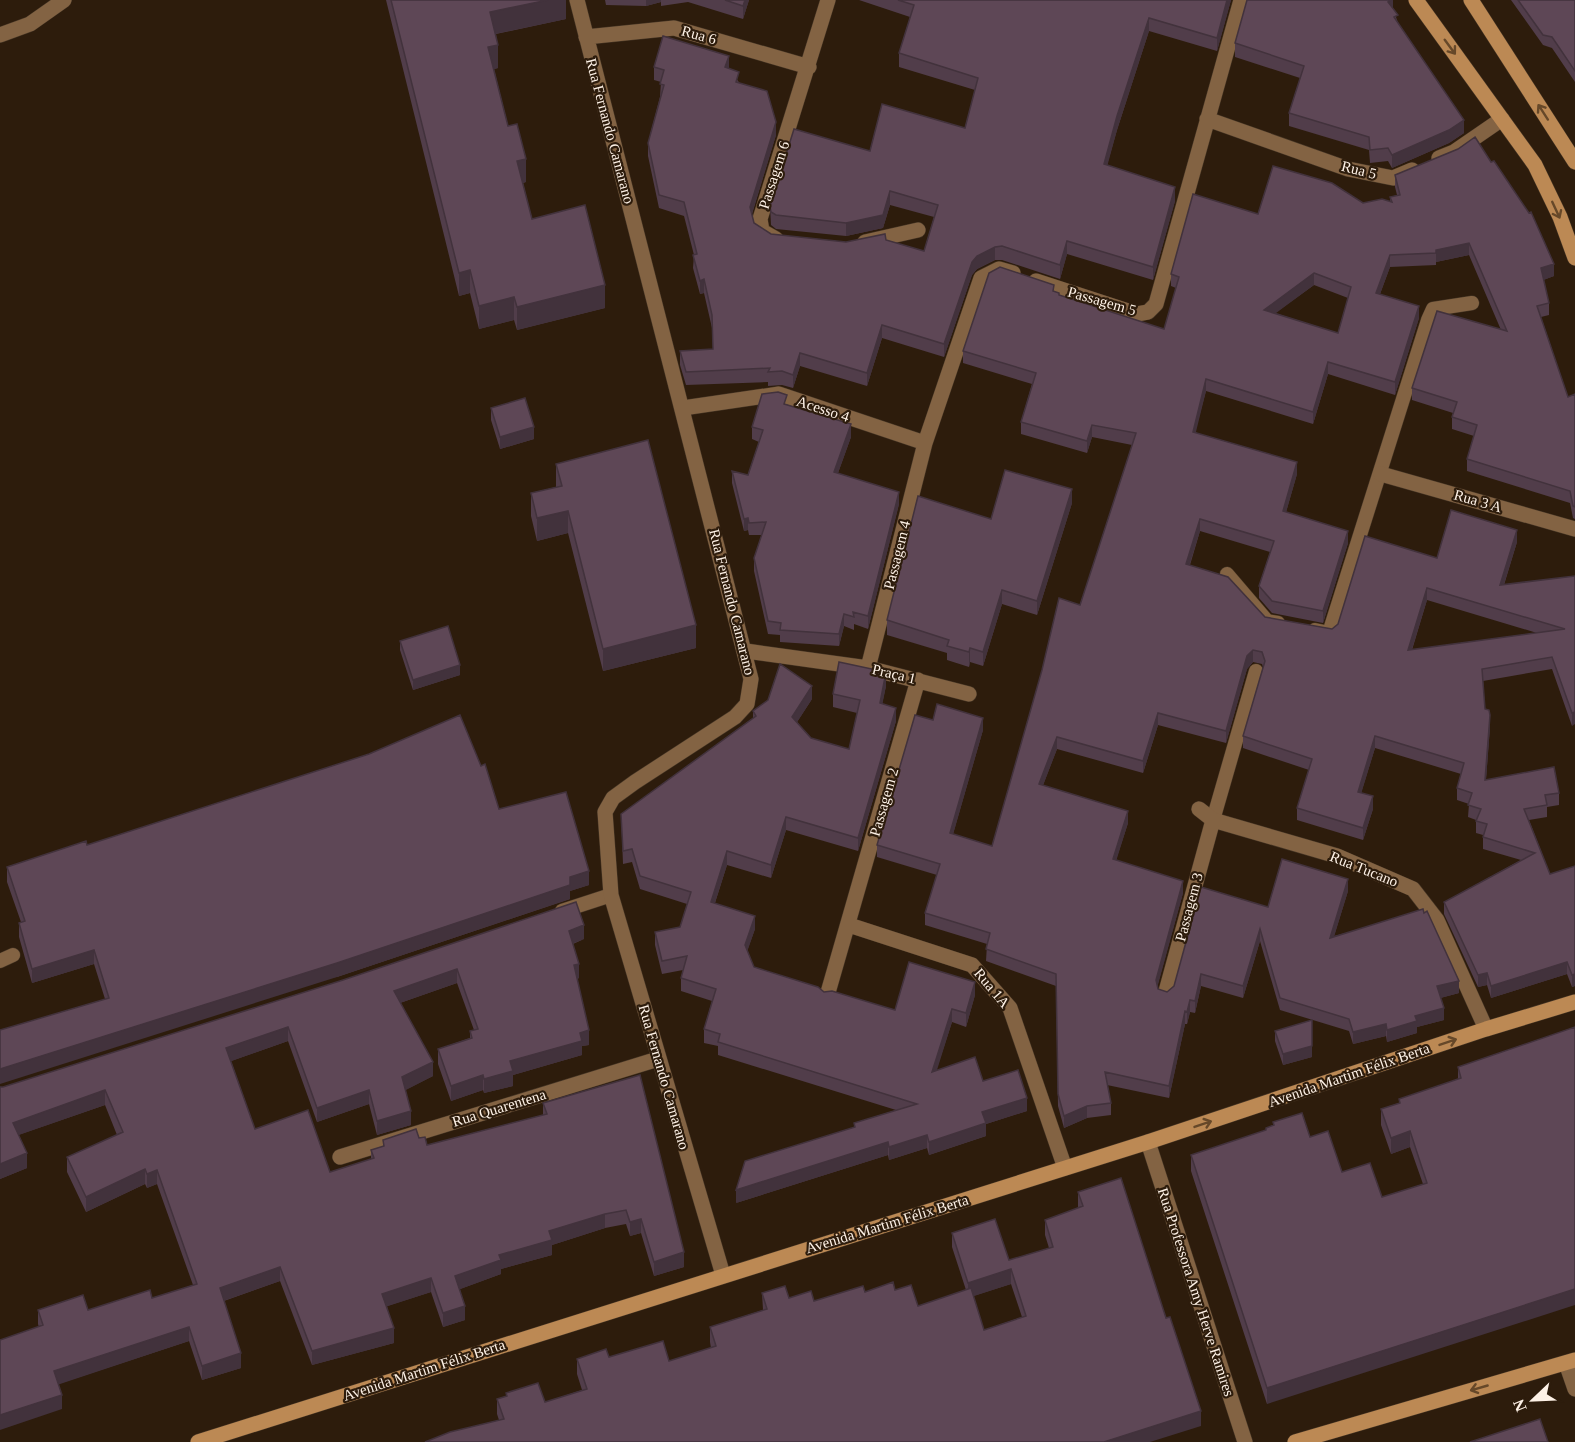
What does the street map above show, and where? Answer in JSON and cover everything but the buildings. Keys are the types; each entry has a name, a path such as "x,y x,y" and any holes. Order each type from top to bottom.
{"main road":[{"path":"1416,0 1535,165 1560,217 1575,258"},
{"path":"1471,0 1575,162"},
{"name":"Avenida Martim Félix Berta","path":"198,1442 1148,1142 1486,1029 1575,1002"},
{"path":"1295,1442 1570,1361"}],"street":[{"path":"0,35 30,24 64,0"},
{"name":"Rua Fernando Camarano","path":"577,0 746,651 751,679 747,704 735,717 613,798 605,812 611,895 723,1275"},
{"name":"Passagem 6","path":"793,240 772,238 762,231 760,219 828,0"},
{"name":"Passagem 5","path":"926,443 981,278 988,273 999,269 1137,314 1148,312 1156,304 1242,0"},
{"name":"Rua 6","path":"586,37 674,28 809,67"},
{"name":"Rua 5","path":"1207,119 1348,169 1394,178 1454,152 1502,119"},
{"path":"847,246 918,230"},
{"name":"Acesso 4","path":"682,408 779,394 926,443"},
{"name":"Passagem 4","path":"868,668 926,443"},
{"name":"Rua 3 A","path":"1381,474 1575,529"},
{"name":"Praça 1","path":"746,651 868,668 969,694"},
{"name":"Passagem 2","path":"827,996 918,680"},
{"name":"Rua Tucano","path":"1199,810 1213,820 1336,856 1413,889 1437,920 1486,1029"},
{"name":"Passagem 3","path":"1165,995 1213,820"},
{"name":"Rua 1A","path":"849,925 972,965 1010,1008 1065,1168"},
{"name":"Rua Quarentena","path":"340,1157 658,1059"},
{"name":"Rua Professora Amy Herve Ramires","path":"1148,1142 1245,1442"},
{"path":"1570,1361 1575,1389"}],"lane":[{"path":"1227,574 1267,621 1329,633 1433,309 1472,303"},
{"path":"1213,820 1256,671"},
{"path":"549,916 611,895"}]}
